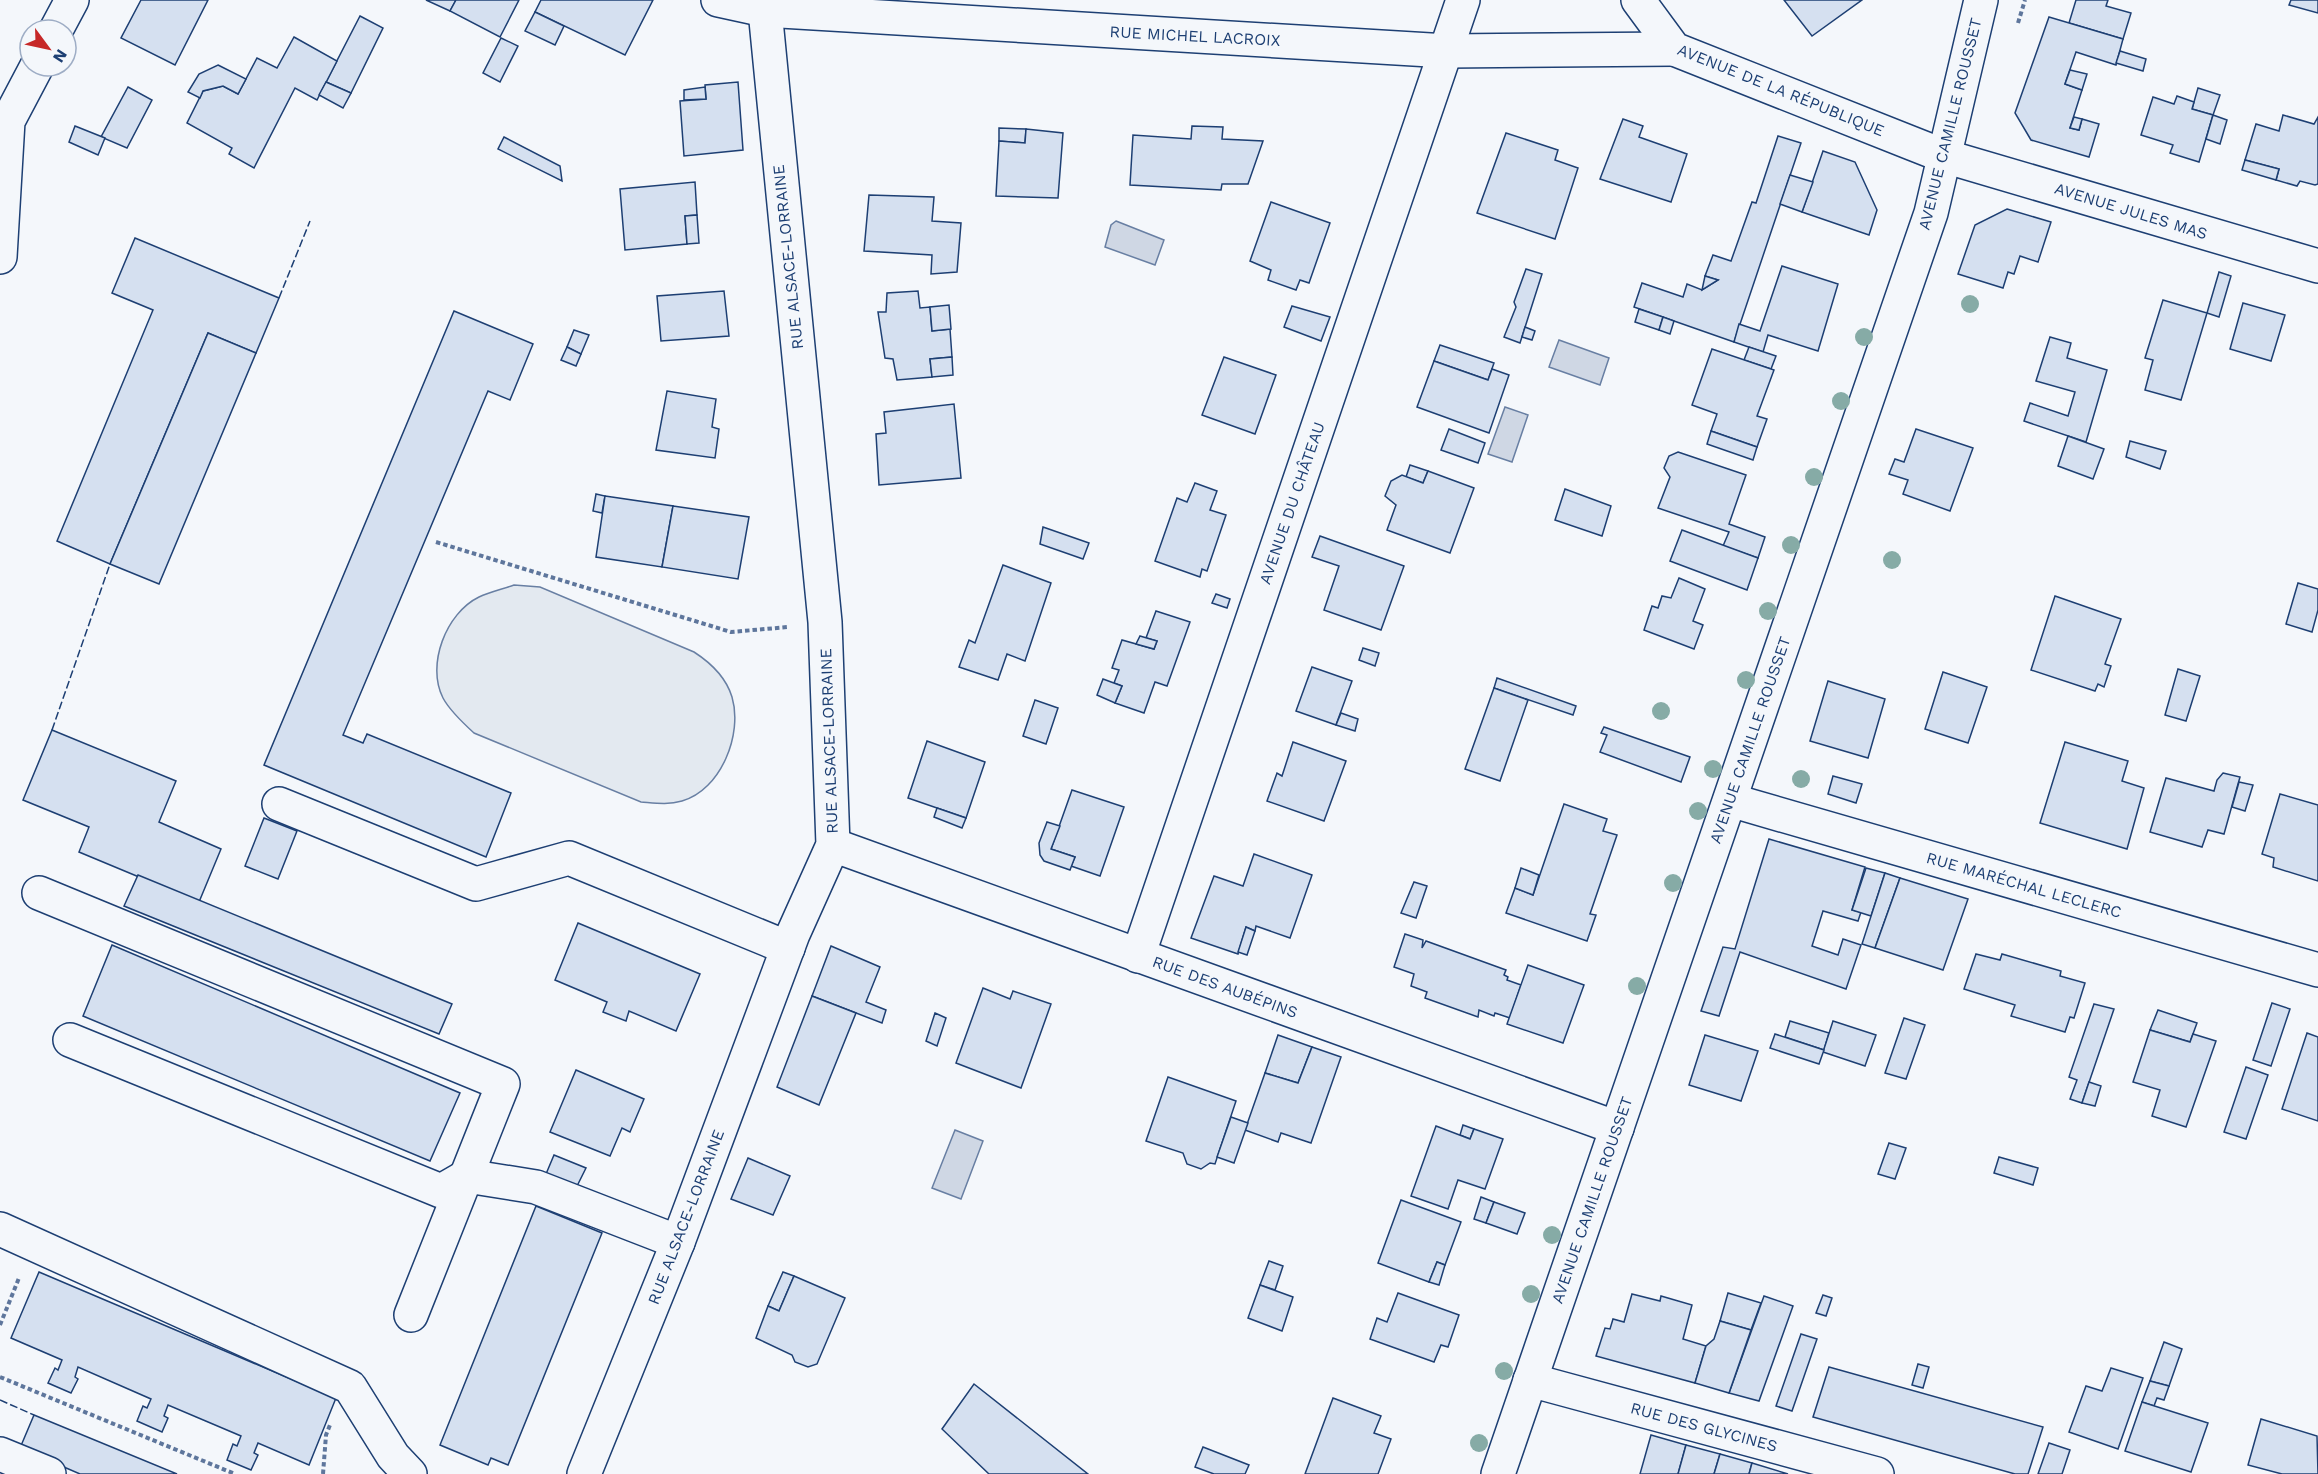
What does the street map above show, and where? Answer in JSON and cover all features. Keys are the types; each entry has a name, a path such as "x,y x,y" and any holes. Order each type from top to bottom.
{"street":[{"path":"62,18 72,0"},
{"name":"RUE MICHEL LACROIX","path":"718,0 1447,51 1674,49"},
{"path":"1447,51 1463,0"},
{"name":"AVENUE DE LA RÉPUBLIQUE","path":"1638,0 1674,49 1944,156"},
{"name":"AVENUE CAMILLE ROUSSET","path":"1498,1474 1931,213 1981,0"},
{"name":"RUE ALSACE-LORRAINE","path":"584,1474 678,1242 788,948 833,845 825,622 764,5"},
{"name":"AVENUE DU CHÂTEAU","path":"1138,956 1447,51"},
{"path":"0,257 8,121 31,78"},
{"name":"AVENUE JULES MAS","path":"1944,156 2318,266"},
{"name":"RUE MARÉCHAL LECLERC","path":"1730,800 2318,970"},
{"path":"279,804 476,884 569,858 788,948"},
{"name":"RUE DES AUBÉPINS","path":"833,845 1617,1128"},
{"path":"39,893 503,1084 411,1315"},
{"path":"69,1040 441,1191 467,1176 536,1187 678,1242"},
{"path":"0,1229 350,1387 393,1456 410,1474"},
{"name":"RUE DES GLYCINES","path":"1530,1380 1877,1474"},
{"path":"0,1454 48,1474"}],"path":[{"path":"436,542 730,632 825,622"},
{"path":"0,1324 33,1244"},
{"path":"0,1377 235,1474"}],"shaded area":[{"path":"1116,221 1164,240 1155,265 1105,247 1111,225"},
{"path":"1559,340 1609,358 1600,385 1549,367"},
{"path":"1505,407 1528,415 1512,462 1488,454"},
{"path":"514,585 540,587 694,652 717,671 732,697 735,712 734,727 726,759 708,785 696,795 682,801 641,802 474,733 457,717 443,698 438,685 438,656 442,641 457,615 467,605 483,595"},
{"path":"955,1130 983,1141 961,1199 932,1188"}],"building":[{"path":"141,0 208,0 175,65 121,38"},
{"path":"426,0 456,0 450,11"},
{"path":"456,0 519,0 500,37 450,11"},
{"path":"541,0 653,0 625,55 535,12"},
{"path":"1784,0 1862,0 1812,36"},
{"path":"2076,0 2108,0 2106,6 2131,13 2123,39 2069,23"},
{"path":"2291,0 2318,0 2318,13 2289,5"},
{"path":"535,12 564,26 555,45 525,31"},
{"path":"360,16 383,28 351,93 326,82"},
{"path":"2049,17 2123,39 2116,65 2076,52 2065,84 2082,90 2070,128 2079,130 2082,119 2099,124 2089,157 2031,140 2015,113"},
{"path":"294,37 337,61 317,100 295,88 254,168 229,154 232,148 187,123 203,91 223,86 238,94 257,58 277,68"},
{"path":"501,38 518,46 500,82 483,73"},
{"path":"2120,51 2146,59 2143,71 2116,63"},
{"path":"218,65 246,79 238,94 223,86 203,91 200,98 188,92 199,74"},
{"path":"2070,70 2087,74 2082,90 2065,84"},
{"path":"326,82 351,93 343,108 319,95"},
{"path":"738,82 743,150 684,156 680,101 706,99 705,85"},
{"path":"128,87 152,100 127,148 101,137"},
{"path":"705,87 706,99 684,100 684,90"},
{"path":"2198,88 2220,95 2213,115 2192,109"},
{"path":"2177,96 2194,102 2192,109 2213,115 2199,162 2170,153 2173,145 2141,135 2153,97 2174,104"},
{"path":"2213,115 2227,120 2220,144 2206,139"},
{"path":"2283,115 2314,124 2318,117 2318,184 2300,181 2297,186 2276,180 2279,169 2245,160 2256,124 2279,131"},
{"path":"2074,117 2082,119 2079,130 2070,128"},
{"path":"1623,119 1643,126 1639,137 1687,154 1671,202 1600,179"},
{"path":"75,126 105,138 98,155 69,142"},
{"path":"1192,126 1223,127 1222,139 1263,141 1248,184 1222,184 1221,190 1130,185 1133,135 1191,139"},
{"path":"999,128 1026,129 1025,143 999,141"},
{"path":"1026,129 1063,133 1058,198 996,196 999,141 1025,143"},
{"path":"1506,133 1558,150 1555,160 1578,168 1555,239 1477,213"},
{"path":"1778,136 1801,143 1734,342 1634,307 1642,283 1683,297 1687,284 1702,290 1718,280 1705,276 1713,255 1731,261 1752,202 1756,203"},
{"path":"504,137 560,166 562,181 498,149"},
{"path":"1823,151 1855,162 1877,210 1869,235 1802,212"},
{"path":"2245,160 2279,169 2276,180 2242,170"},
{"path":"1790,175 1813,182 1802,212 1780,204"},
{"path":"695,182 697,215 685,216 687,244 625,250 620,189"},
{"path":"869,195 934,197 932,221 961,223 957,272 931,274 932,255 864,251"},
{"path":"1271,202 1330,223 1309,283 1300,280 1296,290 1268,280 1271,270 1250,261"},
{"path":"2007,209 2051,222 2038,262 2020,256 2014,274 2008,272 2003,288 1958,274 1975,225"},
{"path":"697,215 699,243 687,244 685,216"},
{"path":"135,238 279,298 256,353 208,333 110,564 57,541 153,310 112,293"},
{"path":"1782,266 1838,284 1818,351 1768,335 1763,352 1734,342 1739,324 1760,331"},
{"path":"1526,269 1542,274 1520,343 1504,337 1516,307 1514,302"},
{"path":"2219,272 2231,276 2219,317 2207,313"},
{"path":"1705,276 1718,280 1702,290"},
{"path":"724,291 729,336 661,341 657,296"},
{"path":"918,291 920,308 930,307 932,331 950,329 952,357 930,359 932,377 897,380 893,359 885,358 878,312 886,312 887,293"},
{"path":"2163,300 2207,313 2181,400 2145,390 2153,360 2145,358"},
{"path":"2243,303 2285,315 2271,361 2230,349"},
{"path":"949,305 951,329 932,331 930,307"},
{"path":"1292,306 1330,317 1321,341 1284,327"},
{"path":"1639,309 1663,317 1659,330 1635,322"},
{"path":"454,311 533,344 510,400 488,391 343,735 363,743 367,734 511,793 486,857 264,765"},
{"path":"1663,317 1674,321 1670,334 1659,330"},
{"path":"1525,327 1535,331 1532,340 1522,337"},
{"path":"574,330 589,335 581,354 567,347"},
{"path":"208,333 256,353 159,584 110,564"},
{"path":"2050,337 2071,343 2067,358 2107,370 2086,442 2024,421 2030,403 2068,416 2075,392 2036,381"},
{"path":"1440,345 1494,363 1488,380 1434,361"},
{"path":"567,347 581,354 576,366 561,360"},
{"path":"1749,347 1776,356 1771,369 1744,360"},
{"path":"1712,349 1774,370 1757,416 1767,419 1757,447 1711,431 1717,414 1692,405"},
{"path":"952,357 953,375 932,377 930,359"},
{"path":"1224,357 1276,375 1255,434 1202,415"},
{"path":"1434,361 1488,380 1492,369 1509,375 1489,433 1417,407"},
{"path":"667,391 716,399 712,427 719,429 715,458 656,450"},
{"path":"954,404 961,478 879,485 876,434 886,433 884,412"},
{"path":"1449,429 1485,443 1478,463 1441,450"},
{"path":"1916,429 1973,448 1950,511 1903,494 1908,480 1889,474 1895,459 1904,462"},
{"path":"1711,431 1757,447 1753,460 1707,444"},
{"path":"2068,436 2104,449 2093,479 2058,466"},
{"path":"2130,441 2166,451 2160,469 2126,457"},
{"path":"1678,452 1746,475 1729,524 1765,537 1758,558 1723,546 1729,532 1658,508 1670,477 1664,468 1669,456"},
{"path":"1410,465 1428,471 1423,483 1406,477"},
{"path":"1428,471 1474,488 1450,553 1387,530 1396,505 1385,496 1391,481 1402,475 1423,483"},
{"path":"1195,483 1217,491 1210,510 1226,515 1207,571 1202,569 1200,577 1155,561 1177,498 1187,502"},
{"path":"1565,489 1611,506 1602,536 1555,520"},
{"path":"596,494 605,496 602,513 593,511"},
{"path":"605,496 673,506 662,567 596,557"},
{"path":"673,506 749,517 738,579 662,567"},
{"path":"1043,527 1089,543 1083,559 1040,544"},
{"path":"1682,530 1758,558 1747,590 1670,561"},
{"path":"1320,536 1404,566 1381,630 1324,610 1339,566 1312,557"},
{"path":"1003,565 1051,583 1025,661 1007,654 998,680 959,667 969,640 975,643"},
{"path":"1679,578 1705,589 1693,621 1703,625 1694,649 1644,630 1652,606 1658,608 1662,596 1671,598"},
{"path":"2298,583 2318,589 2318,610 2312,632 2286,624"},
{"path":"1216,594 1230,599 1227,608 1212,603"},
{"path":"2055,596 2121,619 2105,664 2111,666 2104,687 2098,684 2095,691 2031,670"},
{"path":"1156,611 1190,622 1167,686 1155,682 1144,713 1115,703 1122,686 1114,683 1119,670 1112,668 1122,640 1154,649 1157,641 1146,638"},
{"path":"1140,636 1157,641 1154,649 1136,644"},
{"path":"1363,648 1379,653 1375,666 1359,660"},
{"path":"1312,667 1352,681 1336,725 1296,711"},
{"path":"2178,669 2200,676 2186,721 2165,715"},
{"path":"1943,672 1987,687 1968,743 1925,729"},
{"path":"1497,678 1576,706 1573,715 1494,688"},
{"path":"1103,679 1122,686 1115,703 1097,695"},
{"path":"1828,681 1885,699 1868,758 1810,741"},
{"path":"1494,688 1528,700 1500,781 1465,769"},
{"path":"1035,700 1058,708 1046,744 1023,736"},
{"path":"1341,713 1358,719 1355,731 1336,725"},
{"path":"1604,727 1690,757 1681,782 1600,752 1607,735 1601,733"},
{"path":"52,730 176,781 159,822 221,849 199,902 79,852 89,827 23,800"},
{"path":"927,741 985,762 966,818 908,798"},
{"path":"1293,742 1346,761 1324,821 1267,801 1277,773 1282,776"},
{"path":"2065,742 2128,761 2122,781 2144,788 2127,849 2040,823"},
{"path":"2223,773 2240,777 2224,834 2208,830 2202,847 2150,832 2166,778 2214,791 2217,780"},
{"path":"1833,776 1862,784 1856,803 1828,794"},
{"path":"2239,782 2253,785 2245,811 2232,807"},
{"path":"1072,790 1124,807 1100,876 1071,866 1075,857 1051,849"},
{"path":"2280,794 2318,805 2318,881 2273,867 2274,858 2262,854"},
{"path":"1564,804 1607,819 1603,831 1617,835 1590,914 1596,915 1587,941 1506,913 1515,888 1533,895"},
{"path":"937,808 966,818 962,828 934,817"},
{"path":"264,818 297,831 278,879 245,866"},
{"path":"1047,822 1060,826 1051,849 1075,857 1070,870 1044,861 1040,855 1039,843"},
{"path":"1769,839 1865,867 1852,910 1861,912 1858,921 1823,911 1812,946 1838,955 1843,939 1861,945 1846,989 1740,952 1719,1016 1701,1011 1723,947 1735,949"},
{"path":"1254,854 1312,875 1290,938 1256,926 1255,931 1246,927 1238,954 1191,938 1214,876 1243,886"},
{"path":"1521,868 1539,875 1533,895 1515,888"},
{"path":"1866,868 1885,873 1871,916 1852,910"},
{"path":"1885,873 1900,878 1875,948 1862,944"},
{"path":"138,875 452,1004 439,1034 124,906"},
{"path":"1900,878 1968,899 1943,970 1875,948"},
{"path":"1414,882 1427,886 1416,918 1401,913"},
{"path":"578,923 700,974 676,1031 629,1011 626,1021 603,1012 607,1002 555,980"},
{"path":"1246,927 1255,931 1247,955 1238,952"},
{"path":"1405,934 1423,940 1422,948 1426,941 1506,970 1504,975 1508,977 1507,980 1521,985 1510,1018 1495,1013 1494,1016 1479,1010 1478,1017 1425,998 1427,992 1411,986 1414,974 1394,967"},
{"path":"112,945 460,1093 430,1161 83,1016"},
{"path":"831,946 880,967 866,1002 886,1010 882,1023 812,996"},
{"path":"1976,954 2000,960 2002,954 2061,971 2060,976 2085,983 2074,1018 2070,1017 2065,1032 2011,1016 2015,1005 1964,989"},
{"path":"1528,965 1584,985 1563,1043 1507,1024"},
{"path":"983,988 1010,999 1013,991 1051,1004 1021,1088 956,1063"},
{"path":"812,996 856,1013 819,1105 777,1087"},
{"path":"2272,1003 2290,1009 2271,1066 2253,1060"},
{"path":"2094,1004 2114,1009 2082,1103 2070,1099 2077,1080 2069,1077"},
{"path":"2158,1010 2197,1023 2190,1042 2150,1030"},
{"path":"935,1013 946,1018 937,1046 926,1041"},
{"path":"1904,1018 1925,1025 1906,1079 1885,1073"},
{"path":"1790,1021 1829,1033 1824,1050 1785,1037"},
{"path":"1833,1021 1876,1035 1865,1066 1823,1052"},
{"path":"2150,1030 2190,1042 2193,1034 2216,1041 2186,1127 2152,1116 2160,1090 2133,1082"},
{"path":"2307,1033 2318,1037 2318,1121 2282,1109"},
{"path":"1775,1034 1824,1050 1819,1064 1770,1048"},
{"path":"1278,1035 1312,1047 1298,1083 1265,1073"},
{"path":"1705,1035 1758,1051 1741,1101 1689,1085"},
{"path":"1312,1047 1341,1057 1311,1143 1281,1133 1278,1142 1245,1130 1265,1073 1298,1083"},
{"path":"2246,1067 2268,1075 2246,1139 2224,1132"},
{"path":"576,1070 644,1099 630,1132 622,1128 610,1156 550,1132"},
{"path":"1168,1077 1236,1101 1215,1164 1210,1163 1201,1169 1187,1164 1183,1153 1146,1141"},
{"path":"2089,1082 2101,1086 2095,1106 2082,1103"},
{"path":"1231,1117 1248,1123 1234,1163 1217,1157"},
{"path":"1463,1125 1474,1129 1470,1139 1460,1135"},
{"path":"1436,1126 1470,1139 1474,1129 1503,1139 1485,1189 1458,1180 1448,1209 1411,1196"},
{"path":"1889,1143 1906,1148 1895,1179 1878,1174"},
{"path":"554,1155 586,1168 577,1186 546,1174"},
{"path":"1999,1157 2038,1168 2033,1185 1994,1173"},
{"path":"748,1158 790,1176 773,1215 731,1199"},
{"path":"1481,1197 1494,1202 1486,1223 1474,1219"},
{"path":"1401,1200 1461,1222 1445,1265 1437,1262 1429,1282 1378,1263"},
{"path":"1494,1202 1525,1213 1517,1234 1486,1223"},
{"path":"536,1206 602,1233 508,1465 491,1458 488,1465 440,1445"},
{"path":"1269,1261 1283,1266 1275,1290 1260,1285"},
{"path":"1437,1262 1445,1265 1439,1285 1429,1282"},
{"path":"39,1272 336,1398 309,1465 258,1443 254,1453 258,1455 251,1470 227,1460 233,1444 237,1446 241,1436 168,1405 164,1416 168,1418 162,1432 137,1421 143,1406 147,1408 151,1399 78,1367 75,1377 78,1379 71,1393 48,1383 55,1368 58,1370 62,1360 11,1338"},
{"path":"783,1272 794,1276 779,1311 768,1306"},
{"path":"794,1276 845,1298 817,1364 808,1367 795,1362 792,1355 756,1338 768,1306 779,1311"},
{"path":"1260,1285 1293,1297 1282,1331 1248,1318"},
{"path":"1398,1293 1459,1315 1448,1347 1441,1345 1434,1362 1370,1339 1377,1318 1387,1322"},
{"path":"1728,1293 1761,1303 1751,1330 1720,1321"},
{"path":"1632,1294 1660,1301 1661,1296 1692,1305 1683,1339 1706,1346 1695,1383 1596,1356 1605,1328 1610,1329 1613,1319 1624,1322"},
{"path":"1823,1295 1832,1298 1826,1316 1816,1313"},
{"path":"1764,1296 1793,1306 1759,1401 1729,1393"},
{"path":"1720,1321 1751,1330 1729,1393 1695,1383 1706,1346 1714,1339"},
{"path":"1801,1334 1817,1339 1792,1411 1776,1406"},
{"path":"2164,1342 2182,1349 2169,1386 2150,1381"},
{"path":"1918,1364 1929,1367 1923,1388 1912,1385"},
{"path":"1829,1367 2043,1427 2028,1474 2015,1474 1813,1417"},
{"path":"2111,1368 2143,1378 2118,1449 2069,1432 2086,1386 2102,1391"},
{"path":"2150,1381 2169,1386 2164,1400 2157,1398 2154,1406 2142,1402"},
{"path":"974,1384 1088,1474 989,1474 942,1429"},
{"path":"1333,1398 1381,1416 1374,1433 1391,1439 1378,1474 1305,1474"},
{"path":"2142,1402 2208,1423 2191,1472 2125,1451"},
{"path":"34,1415 177,1474 80,1474 20,1448"},
{"path":"2261,1419 2317,1436 2318,1474 2282,1474 2248,1465"},
{"path":"1651,1435 1686,1445 1678,1474 1640,1474"},
{"path":"2049,1443 2070,1450 2062,1474 2038,1474"},
{"path":"1686,1445 1720,1454 1714,1474 1678,1474"},
{"path":"1203,1447 1249,1465 1245,1474 1214,1474 1195,1467"},
{"path":"1720,1454 1752,1463 1749,1474 1714,1474"},
{"path":"1752,1463 1788,1474 1749,1474"}],"fence":[{"path":"279,298 310,221"},
{"path":"52,730 110,564"},
{"path":"0,1400 34,1415"}]}
